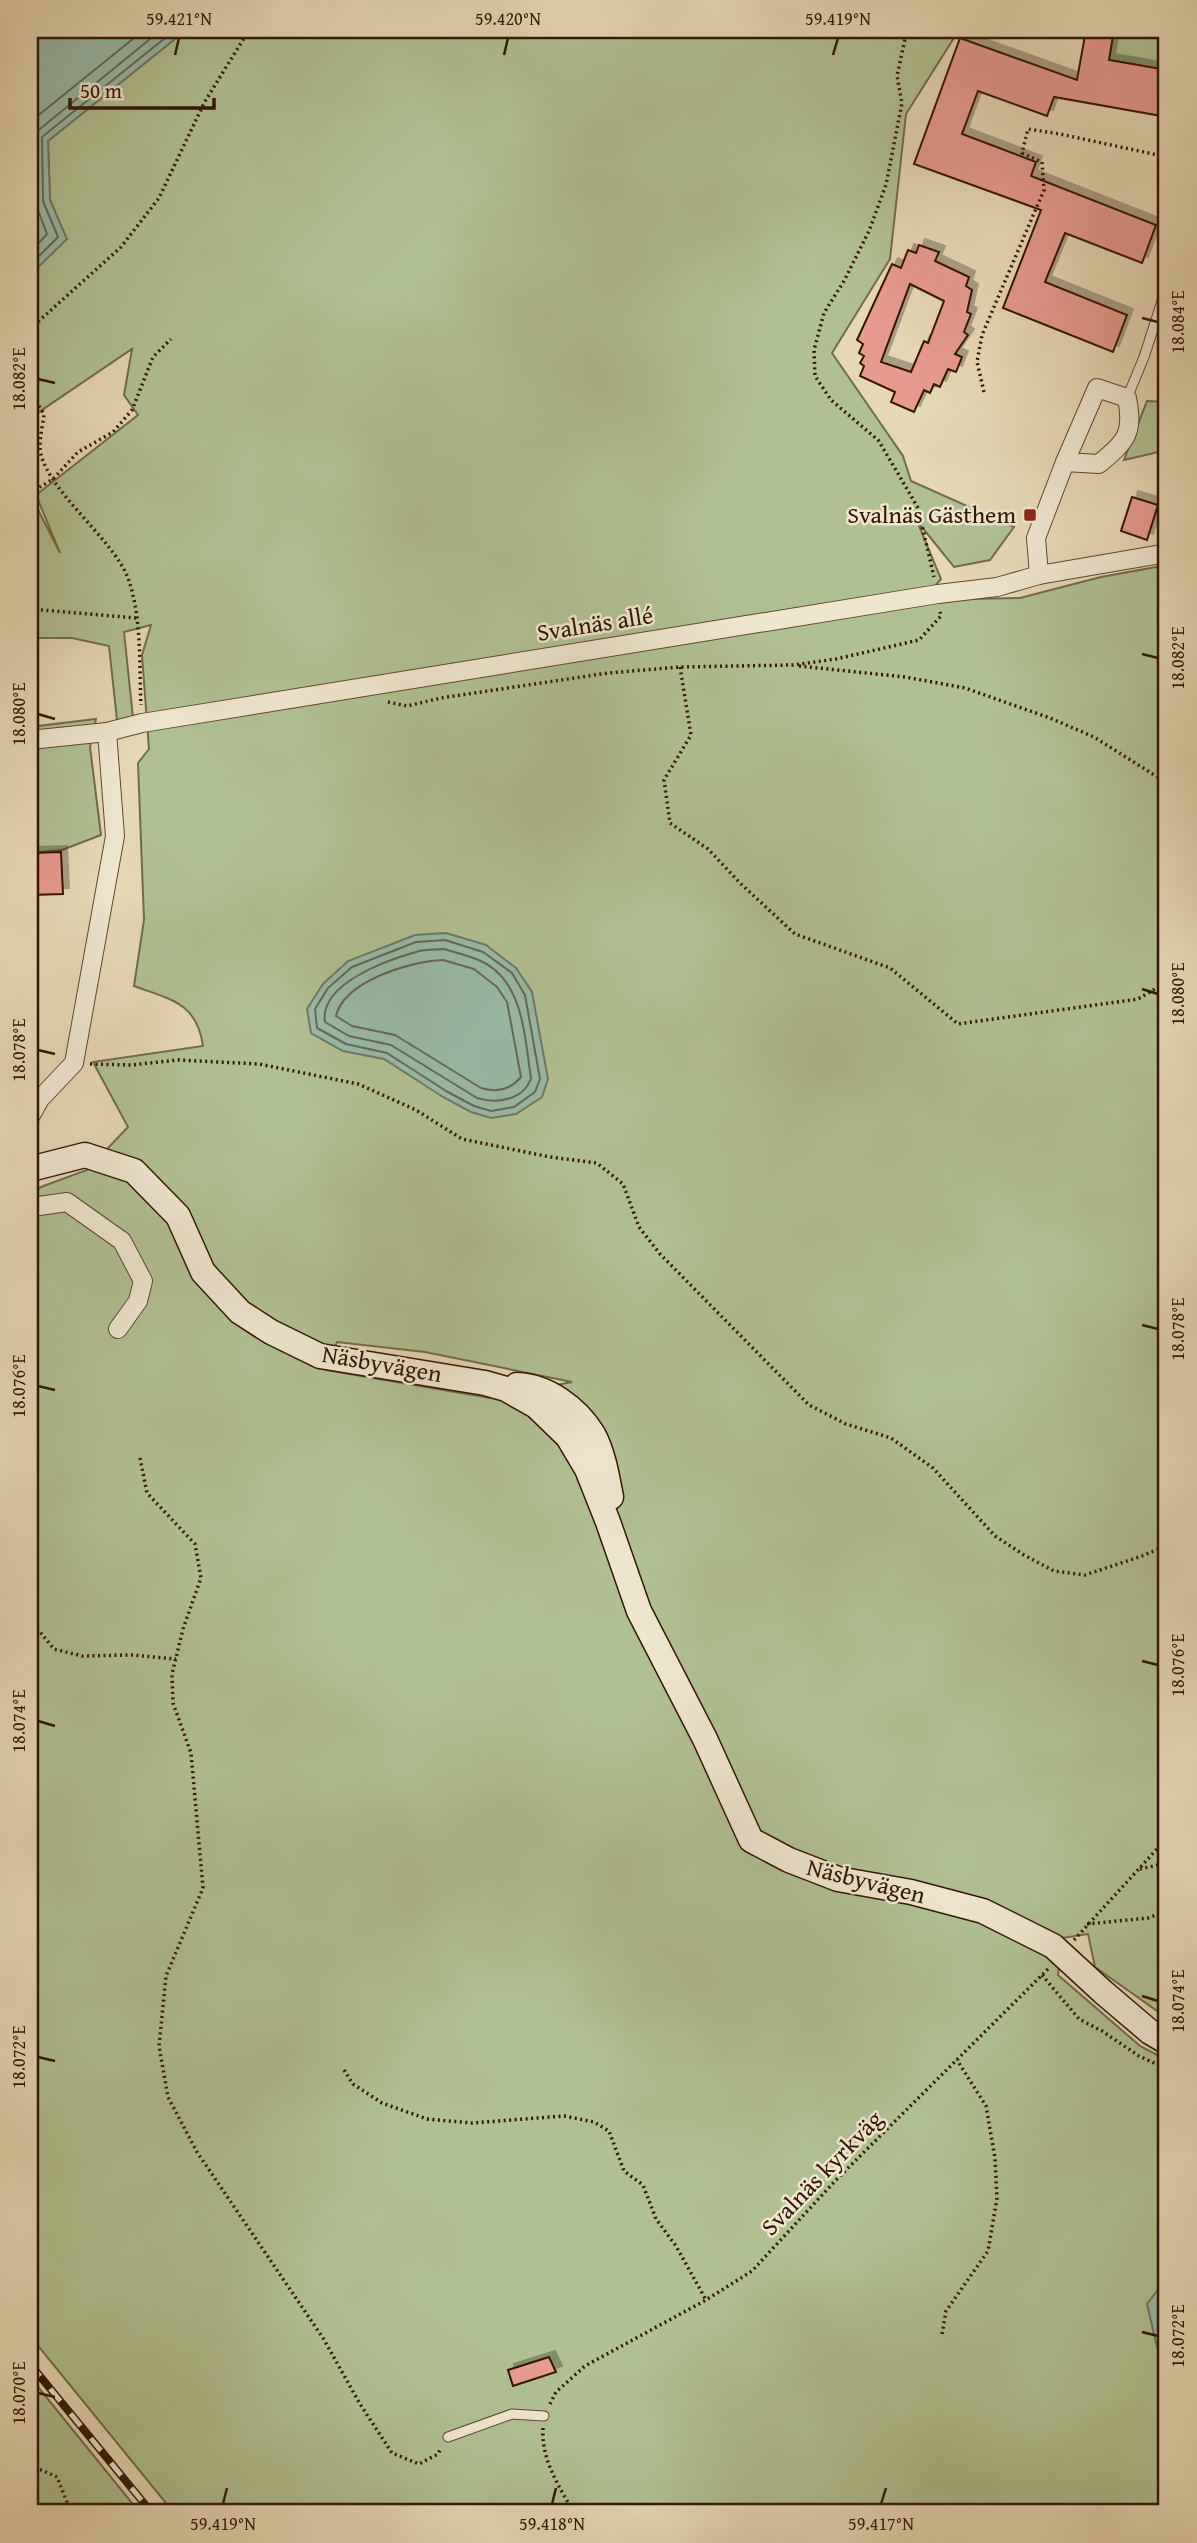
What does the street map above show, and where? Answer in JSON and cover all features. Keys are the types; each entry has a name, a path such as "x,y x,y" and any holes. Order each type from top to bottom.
{"street":[{"path":"1039,575 1036,538 1065,462 1097,388 1127,398 1131,418 1124,443 1099,464 1065,462"},
{"name":"Svalnäs allé","path":"30,740 107,732 142,723 369,685 996,587 1039,575 1167,553"},
{"path":"30,1116 40,1099 74,1063 115,836 107,732"},
{"name":"Näsbyvägen","path":"30,1168 85,1155 134,1171 178,1216 203,1272 240,1312 271,1332 320,1356 485,1383 506,1389 536,1406 568,1437 587,1469 639,1611 705,1739 751,1840 789,1860 838,1879 911,1892 983,1911 1053,1946 1150,2032 1167,2042"},
{"path":"30,1201 32,1208 67,1202 122,1241 142,1281 138,1301 118,1329"}],"lane":[{"path":"1127,398 1144,357 1167,286"},
{"path":"448,2437 512,2414 544,2417"}],"path":[{"path":"30,329 121,247 159,198 204,103 249,30"},
{"path":"369,685 388,703 407,706 441,698 608,673 680,667 793,665 836,659 919,640 940,617 938,594 918,508 878,440 859,421 831,400 814,376 814,350 824,313 845,281 869,231 886,185 902,103 897,76 905,39 910,30"},
{"path":"984,392 976,362 982,335 1044,190 1042,162 1022,153 1028,129 1167,157"},
{"path":"30,493 53,479 78,452 113,432 132,411 153,357 171,339"},
{"path":"30,392 44,414 40,447 45,469 127,576 136,618 142,723"},
{"path":"30,609 136,618"},
{"path":"793,665 905,677 965,688 1050,718 1094,737 1167,783"},
{"path":"680,667 691,735 664,780 670,823 708,849 741,884 796,934 890,968 958,1024 1138,999 1167,982"},
{"path":"74,1063 131,1065 178,1060 259,1064 358,1084 416,1110 462,1139 550,1157 597,1163 624,1184 639,1227 660,1254 809,1405 846,1424 891,1438 933,1468 995,1536 1054,1571 1085,1575 1167,1545"},
{"path":"140,1458 147,1493 195,1544 201,1578 183,1629 173,1674 173,1703 191,1753 203,1888 166,1976 159,2046 168,2096 197,2152 323,2338 360,2404 392,2453 419,2464 438,2454 448,2437"},
{"path":"30,1620 54,1649 82,1656 132,1655 176,1659"},
{"name":"Svalnäs kyrkväg","path":"544,2417 556,2392 585,2366 706,2300 752,2271 836,2180 1042,1976 1167,1838"},
{"path":"1138,1870 1167,1863"},
{"path":"1087,1924 1148,1917 1167,1911"},
{"path":"1042,1976 1079,2020 1102,2031 1139,2056 1167,2069"},
{"path":"942,2334 946,2311 988,2251 997,2198 995,2158 986,2106 957,2060"},
{"path":"344,2070 353,2084 382,2103 427,2119 472,2123 564,2116 594,2122 609,2131 624,2171 643,2185 656,2219 676,2246 706,2300"},
{"path":"544,2417 542,2445 552,2473 573,2513"},
{"path":"30,2465 57,2477 69,2507 75,2513"}],"shaded area":[{"path":"186,30 959,30 906,114 890,259 832,353 903,456 911,481 1014,527 990,560 954,567 917,521 941,579 923,600 1020,598 1101,577 1167,565 1167,2018 1095,1967 1088,1934 1062,1938 1058,1975 1140,2046 1167,2060 1167,2513 174,2513 30,2336 30,1195 41,1187 87,1170 128,1127 93,1062 203,1046 200,1031 188,1011 170,999 134,986 144,920 138,763 149,749 142,655 151,625 124,632 133,718 117,720 109,646 72,638 30,638 30,494 60,553 36,495 138,415 124,395 132,349 30,418 30,275 66,239 50,200 48,141","holes":["337,1342 425,1352 572,1382 490,1398 326,1370"]},
{"path":"1114,30 1167,30 1167,70 1109,60"},
{"path":"1147,401 1167,402 1167,450 1124,460"},
{"path":"96,719 90,747 101,835 62,850 30,853 30,727"},
{"path":"30,2377 140,2513 30,2513"}],"water":[{"path":"30,30 186,30 48,141 50,200 67,239 30,275"},
{"path":"446,933 486,945 516,968 532,992 548,1079 542,1097 516,1114 491,1118 471,1112 384,1059 343,1051 311,1033 307,1009 323,984 348,961 415,935"},
{"path":"1167,2281 1167,2354 1157,2347 1147,2304"}],"building":[{"path":"1086,30 1114,30 1109,60 1167,70 1167,117 1054,97 1047,116 978,91 962,134 1036,162 1031,176 1156,225 1142,263 1065,233 1045,282 1127,315 1113,352 1003,308 1041,210 914,164 960,38 1077,80"},
{"path":"919,245 939,252 935,261 969,277 966,286 972,290 967,312 971,314 964,332 968,335 955,354 962,357 956,372 948,369 940,387 934,384 930,393 924,390 914,412 891,402 895,392 860,376 864,366 860,363 864,356 859,353 863,344 857,340 892,264 901,268 908,250 916,253","holes":["910,284 944,301 928,343 924,341 911,372 881,362"]},
{"path":"1132,497 1158,505 1147,540 1121,531"},
{"path":"61,852 63,894 30,895 30,853"},
{"path":"549,2357 556,2372 513,2386 508,2370"}],"railway":[{"path":"30,2364 152,2513"}],"place":[{"name":"Svalnäs Gästhem","path":"1030,515"}]}
